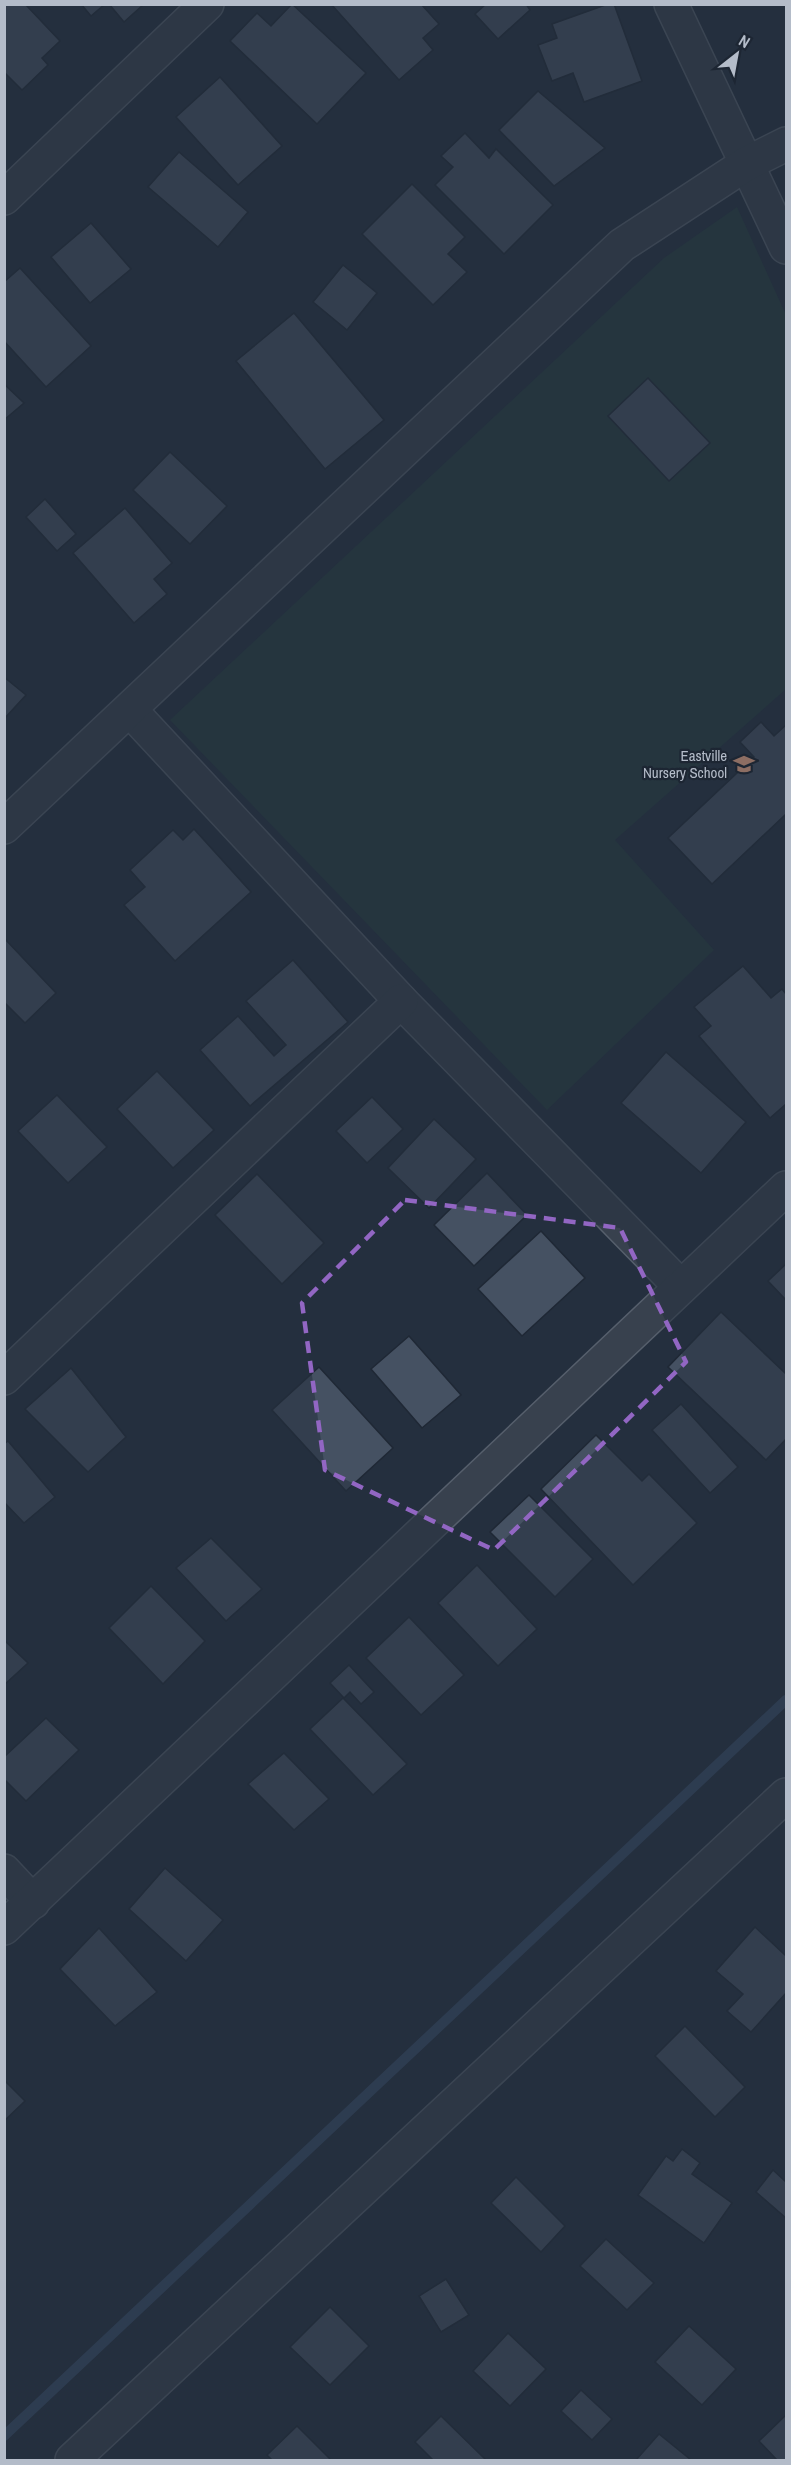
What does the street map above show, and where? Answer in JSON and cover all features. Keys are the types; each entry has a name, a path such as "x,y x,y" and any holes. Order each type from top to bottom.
{"street":[{"path":"4,198 207,4"},
{"path":"671,4 786,247"},
{"path":"4,827 622,245 746,164 786,144"},
{"path":"130,710 401,1001 681,1287"},
{"path":"4,1378 401,1001"},
{"path":"4,1928 786,1188"},
{"path":"72,2460 786,1795"},
{"path":"4,1871 33,1902"}],"highlighted area":[{"path":"405,1200 620,1228 686,1362 494,1550 325,1470 302,1303"}],"green space":[{"path":"737,207 786,315 786,689 615,840 714,950 547,1110 170,720 664,258"}],"building":[{"path":"4,4 25,4 60,41 42,58 48,65 22,90 4,72"},
{"path":"81,4 105,4 91,16"},
{"path":"109,4 144,4 124,22"},
{"path":"292,4 366,73 317,124 230,41 257,13 271,26"},
{"path":"331,4 421,4 439,24 423,38 433,50 399,80"},
{"path":"486,4 526,4 530,10 498,39 475,14"},
{"path":"608,4 614,4 642,81 584,102 573,73 552,81 538,45 557,38 552,24"},
{"path":"220,77 282,146 238,185 176,117"},
{"path":"538,91 605,148 554,186 499,130"},
{"path":"465,133 489,158 496,149 553,205 504,254 435,185 453,167 441,156"},
{"path":"179,152 248,212 218,247 148,187"},
{"path":"412,184 465,237 448,254 467,272 433,305 362,234"},
{"path":"91,223 131,269 90,303 51,257"},
{"path":"343,265 377,293 347,330 313,302"},
{"path":"20,268 91,346 46,387 4,341 4,282"},
{"path":"294,313 384,420 325,469 236,361"},
{"path":"648,378 710,443 669,481 608,416"},
{"path":"4,384 24,403 4,420"},
{"path":"170,452 227,506 190,544 133,490"},
{"path":"45,499 76,534 57,551 26,517"},
{"path":"125,508 172,563 154,579 167,594 134,623 73,553"},
{"path":"4,677 26,695 4,719"},
{"path":"761,722 774,736 786,725 786,814 712,884 668,838 754,757 740,742"},
{"path":"194,829 251,892 175,961 124,905 145,887 130,870 173,830 183,840"},
{"path":"4,938 56,993 25,1023 4,1002"},
{"path":"293,960 348,1022 250,1106 200,1050 238,1016 274,1056 286,1045 246,1001"},
{"path":"743,966 771,998 782,989 786,994 786,1104 770,1118 699,1036 711,1026 694,1007"},
{"path":"666,1052 746,1122 701,1173 621,1103"},
{"path":"157,1071 214,1130 173,1168 117,1109"},
{"path":"57,1095 107,1147 68,1183 18,1131"},
{"path":"372,1097 403,1129 367,1163 336,1131"},
{"path":"434,1119 476,1159 429,1208 388,1168"},
{"path":"487,1173 527,1215 474,1266 434,1225"},
{"path":"257,1174 324,1243 282,1284 215,1215"},
{"path":"541,1231 585,1278 522,1336 478,1289"},
{"path":"786,1264 786,1300 768,1281"},
{"path":"721,1312 786,1374 786,1439 766,1460 668,1367"},
{"path":"409,1336 461,1395 422,1428 371,1369"},
{"path":"319,1367 393,1448 346,1491 272,1410"},
{"path":"71,1368 126,1437 88,1472 25,1409"},
{"path":"681,1404 738,1467 710,1493 652,1430"},
{"path":"596,1435 642,1481 649,1474 697,1523 633,1585 541,1489"},
{"path":"8,1441 55,1497 24,1523 4,1502 4,1444"},
{"path":"529,1495 593,1559 555,1597 490,1532"},
{"path":"211,1538 262,1589 226,1621 176,1568"},
{"path":"477,1565 537,1629 498,1666 438,1603"},
{"path":"151,1586 205,1641 163,1684 109,1628"},
{"path":"409,1617 464,1675 421,1715 366,1658"},
{"path":"4,1640 28,1663 4,1685"},
{"path":"349,1665 374,1692 361,1704 350,1692 344,1698 330,1683"},
{"path":"343,1698 407,1764 373,1795 310,1729"},
{"path":"46,1718 79,1750 26,1801 4,1779 4,1757"},
{"path":"284,1753 329,1799 294,1830 248,1784"},
{"path":"165,1868 223,1920 186,1961 129,1909"},
{"path":"755,1927 786,1956 786,1993 751,2032 727,2011 743,1994 716,1971"},
{"path":"99,1928 157,1992 115,2026 60,1969"},
{"path":"685,2026 745,2087 715,2117 655,2056"},
{"path":"4,2080 25,2101 4,2121"},
{"path":"682,2149 700,2163 692,2174 732,2203 704,2243 638,2195 666,2156 673,2161"},
{"path":"773,2170 786,2182 786,2218 756,2192"},
{"path":"516,2177 565,2226 541,2252 491,2203"},
{"path":"606,2239 654,2283 627,2310 580,2266"},
{"path":"446,2279 469,2315 441,2332 419,2296"},
{"path":"330,2307 369,2346 330,2385 290,2347"},
{"path":"689,2326 736,2369 702,2405 655,2362"},
{"path":"508,2333 546,2369 510,2406 473,2371"},
{"path":"581,2390 612,2419 592,2440 561,2411"},
{"path":"786,2415 786,2460 777,2460 759,2441"},
{"path":"441,2416 486,2460 433,2460 415,2442"},
{"path":"297,2426 331,2460 272,2460 267,2455"},
{"path":"659,2434 691,2460 636,2460"}],"waterway":[{"path":"4,2436 786,1700"}],"place":[{"name":"Eastville Nursery School","path":"744,764"}]}
